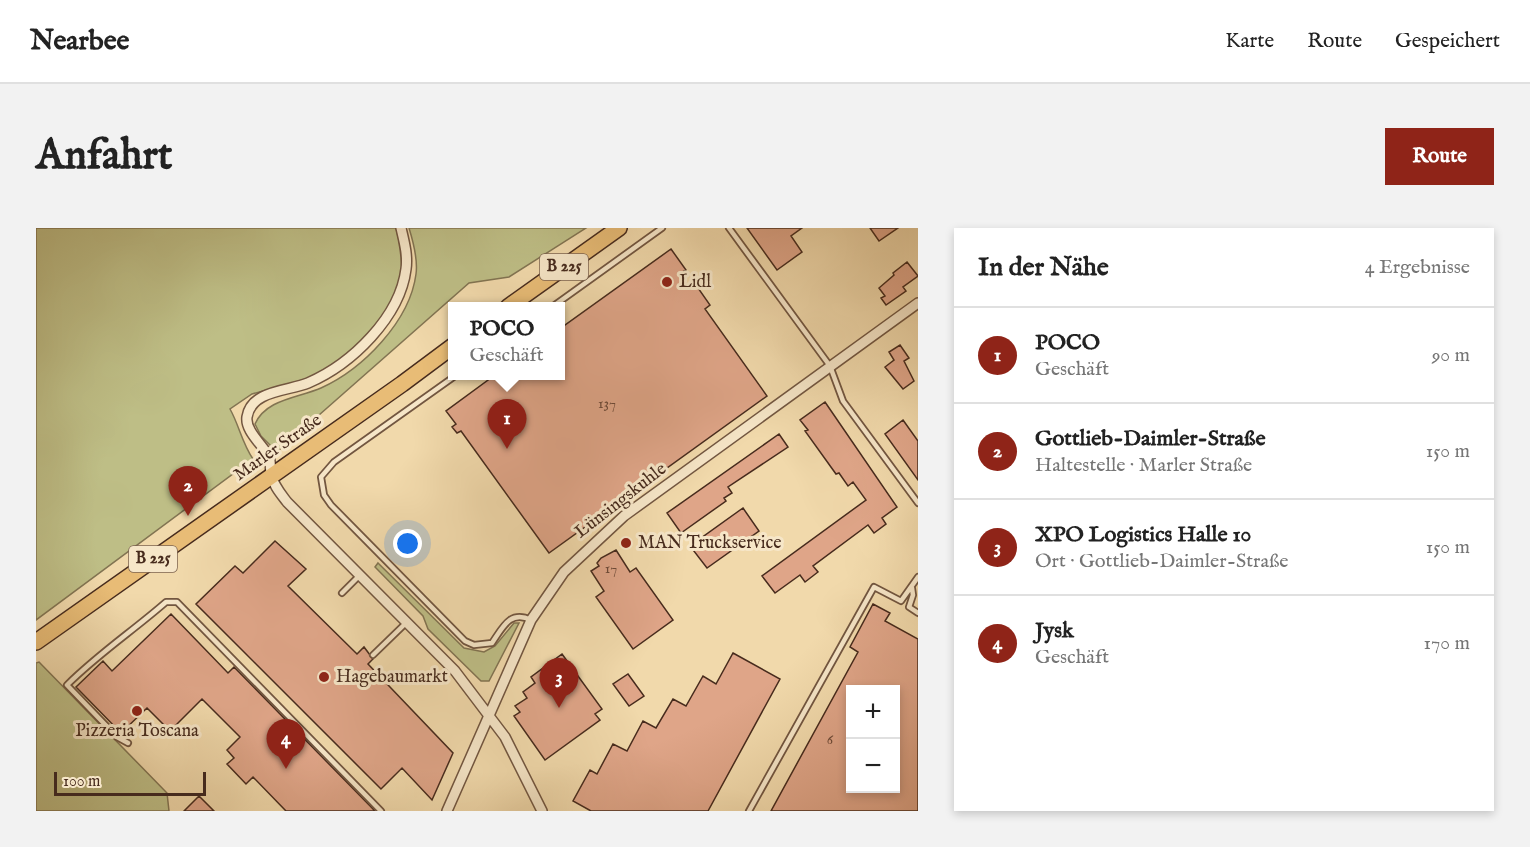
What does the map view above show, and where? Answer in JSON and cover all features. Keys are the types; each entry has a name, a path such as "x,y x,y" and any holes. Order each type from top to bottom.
{"main road":[{"name":"B 225","path":"514,302 619,228"},
{"name":"Marler Straße","path":"36,642 272,477 448,350"}],"street":[{"path":"401,228 406,249 406,267 402,287 381,324 363,344 326,374 307,383 264,395 253,404 247,417 249,426 270,458 272,477 287,502 455,671 489,714 505,737 542,811"},
{"name":"Lünsingskuhle","path":"447,811 531,620 564,572 607,530 918,303"}],"lane":[{"path":"558,302 662,228"},
{"path":"729,228 830,366 843,401 918,503"},
{"path":"448,380 334,462 321,477 322,486 331,505 465,641 474,645 492,643 509,619 522,616 531,620"},
{"path":"342,593 361,574"},
{"path":"748,811 874,587 901,602 918,577"},
{"path":"912,588 913,595 909,607 918,613"},
{"path":"128,743 117,737 67,685 101,654 122,640 166,602 177,602 381,811"},
{"path":"373,655 407,622"}],"green space":[{"path":"36,228 396,228 404,262 399,290 386,314 368,335 339,361 313,377 252,394 230,409 253,459 36,620"},
{"path":"409,228 586,228 509,277 469,283 277,452 261,436 255,424 260,416 275,404 321,388 353,369 382,342 405,309 416,274 415,251"},
{"path":"378,563 464,648 484,652 495,646 514,623 519,623 489,681 481,681 428,629 423,616 375,567"},
{"path":"39,662 167,793 169,811 36,811 36,663"}],"building":[{"path":"747,228 802,228 791,236 802,252 777,270"},
{"path":"870,228 898,228 879,241"},
{"path":"671,249 686,270 679,274 690,289 696,285 710,305 705,309 767,396 549,553 461,431 457,433 452,427 456,424 446,411 488,380 565,380 565,325"},
{"path":"907,262 918,276 903,287 906,291 886,305 881,298 885,296 879,288"},
{"path":"900,345 909,358 904,361 914,381 903,389 885,367 894,360 889,352"},
{"path":"825,402 897,507 882,518 886,524 874,533 868,525 813,566 818,572 805,582 800,575 775,593 762,576 866,500 853,482 848,486 839,473 836,474 805,431 808,430 800,420"},
{"path":"903,420 918,441 918,480 885,434"},
{"path":"779,434 788,447 728,487 732,493 724,498 726,501 681,533 667,513"},
{"path":"743,508 759,531 707,568 690,546"},
{"name":"Hagebaumarkt","path":"275,541 306,569 288,586 357,654 364,647 373,659 368,664 453,753 432,800 402,768 381,789 196,604 235,566 243,573"},
{"path":"616,550 630,572 636,568 673,620 633,649 596,597 604,591 591,571 599,566 597,563 601,558"},
{"path":"873,604 890,613 885,621 918,639 918,811 771,811 858,652 850,647"},
{"path":"171,614 228,673 234,667 375,811 286,811 253,777 246,784 227,764 234,758 227,750 240,737 202,699 170,731 147,708 121,733 76,687 103,661 112,671"},
{"path":"733,653 780,679 708,811 591,811 573,801 590,770 597,774 613,744 627,751 643,721 656,728 673,699 686,706 703,676 716,684"},
{"path":"562,654 602,709 595,714 600,720 545,760 514,716 520,712 515,706 527,698 523,692 535,683 531,677"},
{"path":"628,674 644,696 629,706 613,684"},
{"path":"199,796 214,811 184,811"}],"place":[{"name":"Lidl","path":"667,282"},
{"name":"POCO","path":"507,449"},
{"name":"Gottlieb-Daimler-Straße","path":"188,516"},
{"name":"MAN Truckservice","path":"626,543"},
{"name":"Hagebaumarkt","path":"324,677"},
{"name":"XPO Logistics Halle 10","path":"559,708"},
{"name":"Pizzeria Toscana","path":"137,711"},
{"name":"Jysk","path":"286,769"}]}
